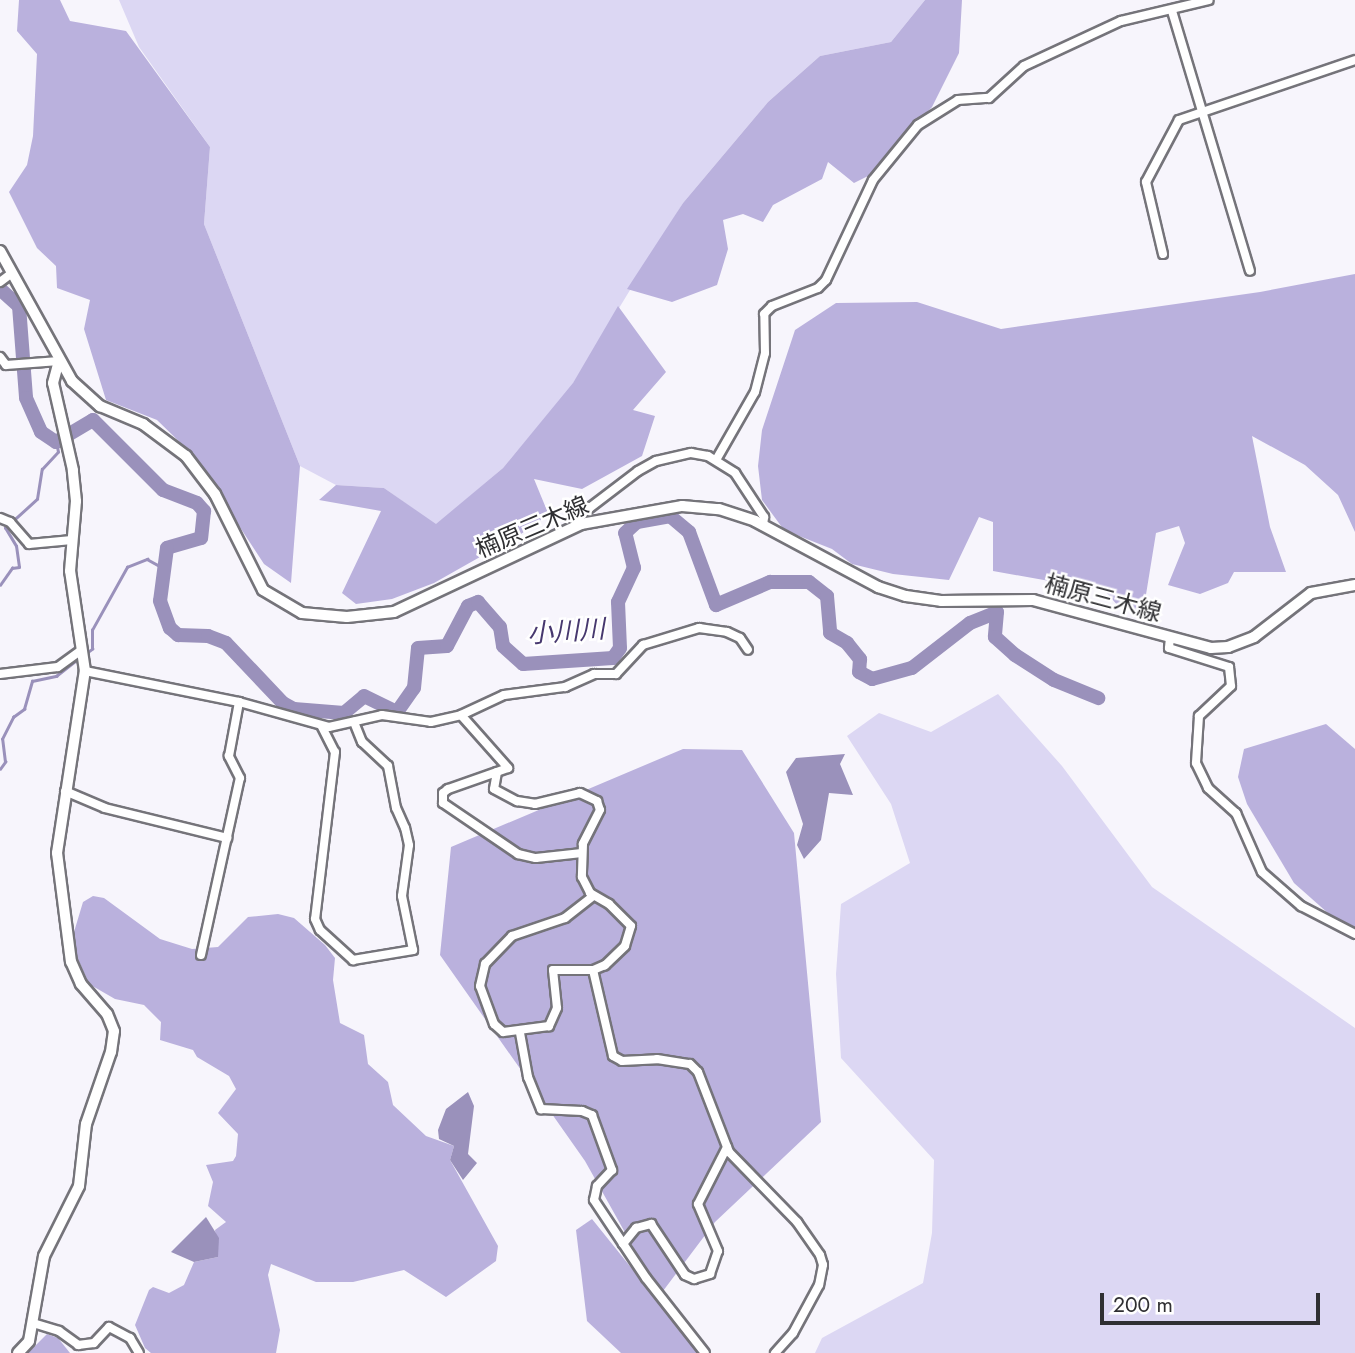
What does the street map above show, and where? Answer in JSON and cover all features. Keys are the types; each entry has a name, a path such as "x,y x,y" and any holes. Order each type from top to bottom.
{"main road":[{"name":"楠原三木線","path":"0,251 72,382 100,406 143,424 186,456 215,494 263,590 302,612 347,617 394,612 581,524 682,506 719,509 762,526 878,587 906,596 941,601 1033,600 1170,638 1228,647 1254,637 1311,593 1355,585"},
{"path":"18,1353 29,1341 44,1256 79,1186 88,1116 111,1052 114,1031 107,1014 81,984 71,961 57,853 83,661 72,594 72,540 76,501 67,443 53,383 59,361"}],"street":[{"path":"716,460 755,392 765,353 764,314 772,306 818,288 826,280 873,180 918,125 958,100 989,98 1024,66 1121,21 1172,11 1209,0"},
{"path":"1172,11 1250,271"},
{"path":"1163,254 1146,182 1179,120 1355,60"},
{"path":"1,281 12,273"},
{"path":"0,357 6,365 59,361"},
{"path":"581,524 579,516 656,461 691,453 716,460 735,472 764,517 762,526"},
{"path":"0,518 10,522 29,544 72,540"},
{"path":"0,674 83,661 322,727 382,715 431,722 461,715 504,695 565,687 594,674 616,674 643,645 699,628 727,632 740,638 748,650"},
{"path":"1170,638 1169,648 1229,667 1231,686 1199,716 1196,763 1208,788 1236,813 1262,872 1308,912 1355,934"},
{"path":"201,955 240,778 229,756 239,702"},
{"path":"461,715 508,768 448,789 443,793 443,803 518,854 536,858 582,853"},
{"path":"322,727 335,752 315,919 320,930 353,960 413,950 402,896 409,845 405,828 396,808 388,766 362,742 354,722"},
{"path":"496,772 494,789 517,801 536,804 580,793 597,801 600,810 582,853 582,877 593,895 631,926 625,946 611,961 593,970 553,970 554,1021 520,1033 503,1032 494,1024 480,986 485,964 512,936 565,918 593,895"},
{"path":"65,791 106,808 227,838"},
{"path":"593,970 613,1056 622,1061 657,1059 690,1064 698,1072 727,1147 797,1222 824,1265 813,1297 775,1353"},
{"path":"520,1033 528,1077 541,1109 582,1111 597,1126 612,1170 597,1186 594,1200 622,1244 705,1353"},
{"path":"622,1244 636,1228 651,1224 685,1275 694,1279 710,1274 718,1251 698,1204 727,1147"},
{"path":"33,1323 59,1331 78,1345 94,1343 109,1327 130,1338 139,1353"}],"shaded area":[{"path":"19,0 60,0 70,21 126,31 210,147 204,224 300,466 291,583 264,564 192,454 157,420 106,400 84,329 90,300 57,288 56,266 37,248 9,192 27,165 33,136 37,54 17,31"},
{"path":"119,0 925,0 891,42 820,56 768,102 683,203 571,387 503,468 436,525 384,488 336,485 300,466 204,224 210,147 139,47"},
{"path":"925,0 962,0 959,53 932,107 870,175 854,183 828,162 822,179 773,205 763,222 743,214 723,220 728,249 717,285 672,302 627,289 683,203 768,102 820,56 891,42"},
{"path":"1355,274 1355,532 1338,495 1305,465 1252,436 1270,527 1286,572 1234,572 1228,583 1200,594 1168,585 1185,543 1179,526 1156,533 1143,613 1119,607 1105,591 993,571 993,522 979,517 949,580 893,574 852,564 832,549 784,530 762,500 758,466 762,430 795,330 836,303 917,302 1001,329 1260,292"},
{"path":"618,306 666,372 633,410 655,416 642,456 582,489 534,479 548,513 533,527 434,583 392,599 356,604 342,593 381,511 319,500 336,485 384,488 436,524 503,468 573,383"},
{"path":"998,694 1062,766 1152,887 1355,1028 1355,1353 815,1353 822,1338 923,1283 932,1233 934,1160 841,1058 836,974 841,904 910,863 891,804 847,736 879,713 931,732"},
{"path":"1326,724 1355,749 1355,937 1294,883 1247,804 1238,777 1244,749"},
{"path":"683,749 742,750 794,833 821,1122 715,1222 660,1295 585,1161 440,955 451,847"},
{"path":"845,754 840,764 853,795 829,793 821,840 804,859 797,845 803,824 786,772 796,758"},
{"path":"93,896 104,898 160,939 192,949 218,947 248,917 278,914 294,918 325,945 335,958 333,980 340,1023 364,1035 368,1064 388,1082 393,1105 426,1136 454,1146 450,1160 498,1246 496,1261 446,1297 404,1270 353,1282 316,1282 271,1264 268,1275 280,1330 276,1353 151,1353 145,1348 135,1325 149,1290 153,1287 169,1293 184,1285 194,1262 218,1257 215,1230 226,1222 208,1206 213,1182 206,1165 233,1161 236,1156 238,1134 218,1113 236,1089 229,1076 197,1057 193,1050 160,1040 161,1022 144,1005 115,999 89,984 77,957 74,932 83,902"},
{"path":"468,1092 474,1106 468,1154 477,1163 463,1180 450,1160 454,1146 439,1139 438,1130 446,1109"},
{"path":"206,1217 219,1238 218,1257 194,1262 171,1252"},
{"path":"592,1219 701,1353 621,1353 587,1321 576,1230"},
{"path":"47,1334 58,1338 70,1353 28,1353"}],"waterway":[{"name":"小川川","path":"0,289 19,306 26,398 41,432 56,442 93,420 163,490 197,503 204,511 201,538 167,548 160,601 170,628 178,635 208,636 226,643 283,703 294,709 344,713 364,696 397,712 414,688 418,648 447,646 468,606 478,602 500,627 503,646 523,664 613,658 620,648 618,602 634,568 625,533 637,522 670,516 689,532 716,605 770,582 809,582 827,596 830,633 847,643 860,659 859,672 872,679 912,668 970,623 997,612 995,637 1015,655 1054,680 1098,698"},
{"path":"0,585 12,568 19,567 16,546 5,528 37,499 42,469 58,452 56,442"},
{"path":"85,654 92,649 92,630 127,567 147,559 165,569"},
{"path":"0,769 5,762 2,739 13,717 24,709 32,681 56,676 79,658"}]}
